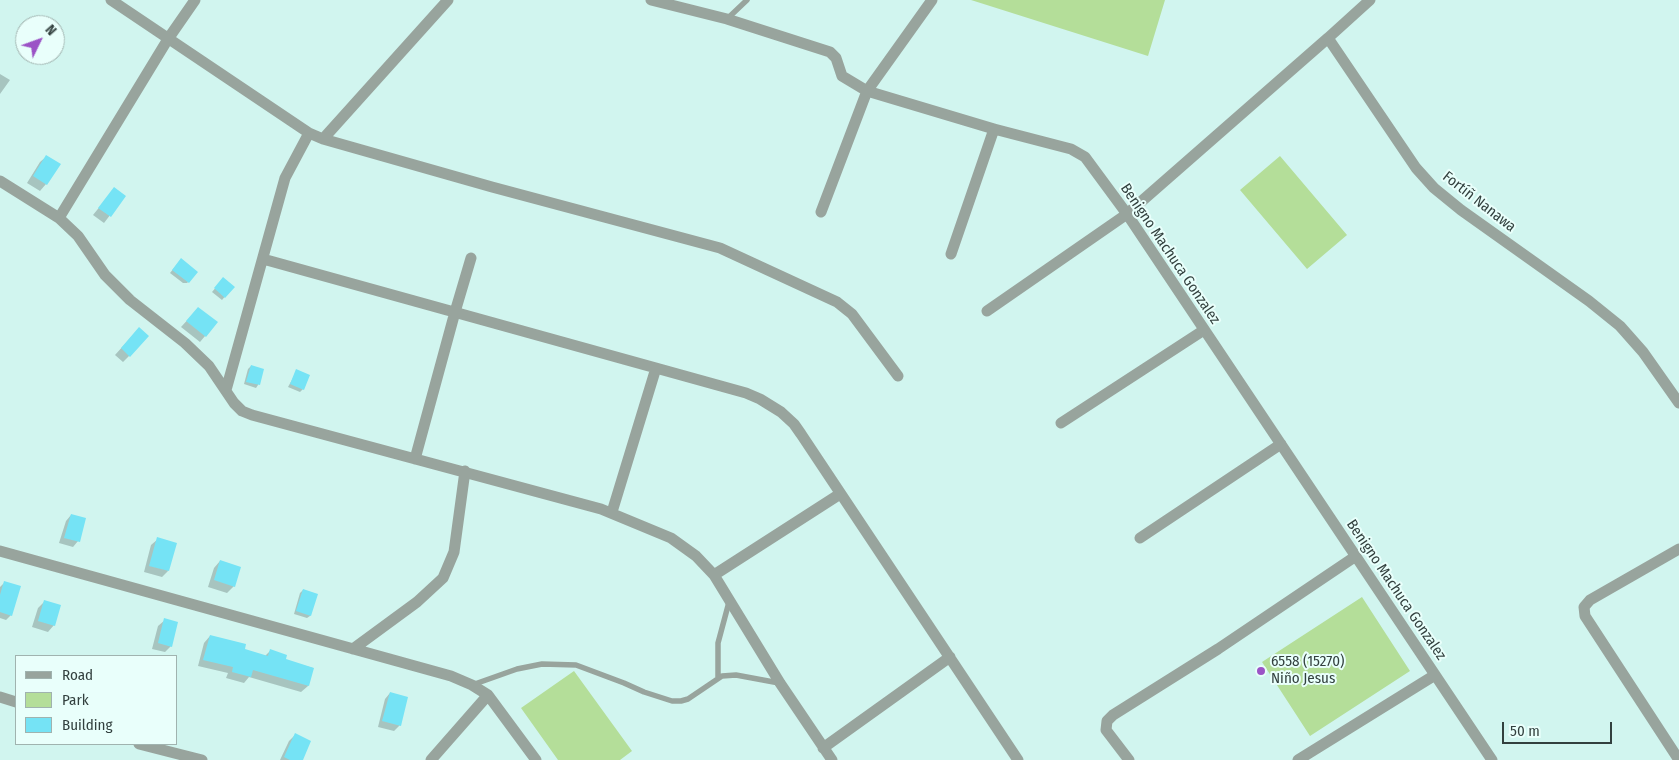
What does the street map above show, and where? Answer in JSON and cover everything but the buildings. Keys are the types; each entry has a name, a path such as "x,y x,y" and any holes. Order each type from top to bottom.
{"street":[{"path":"111,0 309,133 323,139 720,248 837,302 852,314 898,376"},
{"path":"59,218 168,39 194,0"},
{"path":"323,139 448,0"},
{"name":"Benigno Machuca Gonzalez","path":"651,0 727,19 830,52 836,58 842,76 867,91 994,129 1071,149 1085,157 1126,214 1492,760"},
{"path":"821,212 867,91 932,0"},
{"path":"987,311 1126,214 1370,0"},
{"name":"Fortíñ Nanawa","path":"1328,38 1416,168 1434,188 1461,210 1589,301 1620,326 1643,352 1679,403"},
{"path":"951,254 994,129"},
{"path":"226,390 285,178 309,133"},
{"path":"0,181 59,218 78,236 105,275 130,300 185,342 209,366 229,396 242,411 612,512 671,538 696,556 714,575 780,684 832,760"},
{"path":"415,459 471,258"},
{"path":"263,259 746,393 781,412 794,424 801,434 1018,760"},
{"path":"1062,423 1204,330"},
{"path":"612,512 656,368"},
{"path":"1140,538 1281,444"},
{"path":"354,649 417,602 443,578 454,552 465,471"},
{"path":"714,575 840,494"},
{"path":"1679,549 1590,600 1584,607 1585,616 1679,760"},
{"path":"0,551 451,676 472,685 488,695 536,760"},
{"path":"1129,760 1106,730 1107,721 1113,715 1218,649 1356,556"},
{"path":"823,748 950,657"},
{"path":"1298,760 1435,675"},
{"path":"431,760 488,695"},
{"path":"0,697 15,702"},
{"path":"143,745 202,760"}],"lane":[{"path":"727,19 747,0"},
{"path":"718,678 718,643 729,600"},
{"path":"472,685 517,669 542,664 576,665 672,701 688,699 722,676 736,675 780,684"}],"green space":[{"path":"971,0 1165,0 1148,56"},
{"path":"1280,156 1347,235 1307,269 1240,190"},
{"path":"1362,597 1410,671 1310,736 1262,662"},
{"path":"574,671 632,751 620,760 558,760 521,708"}],"place":[{"name":"6558 (15270) Niño Jesus","path":"1261,671"}]}
